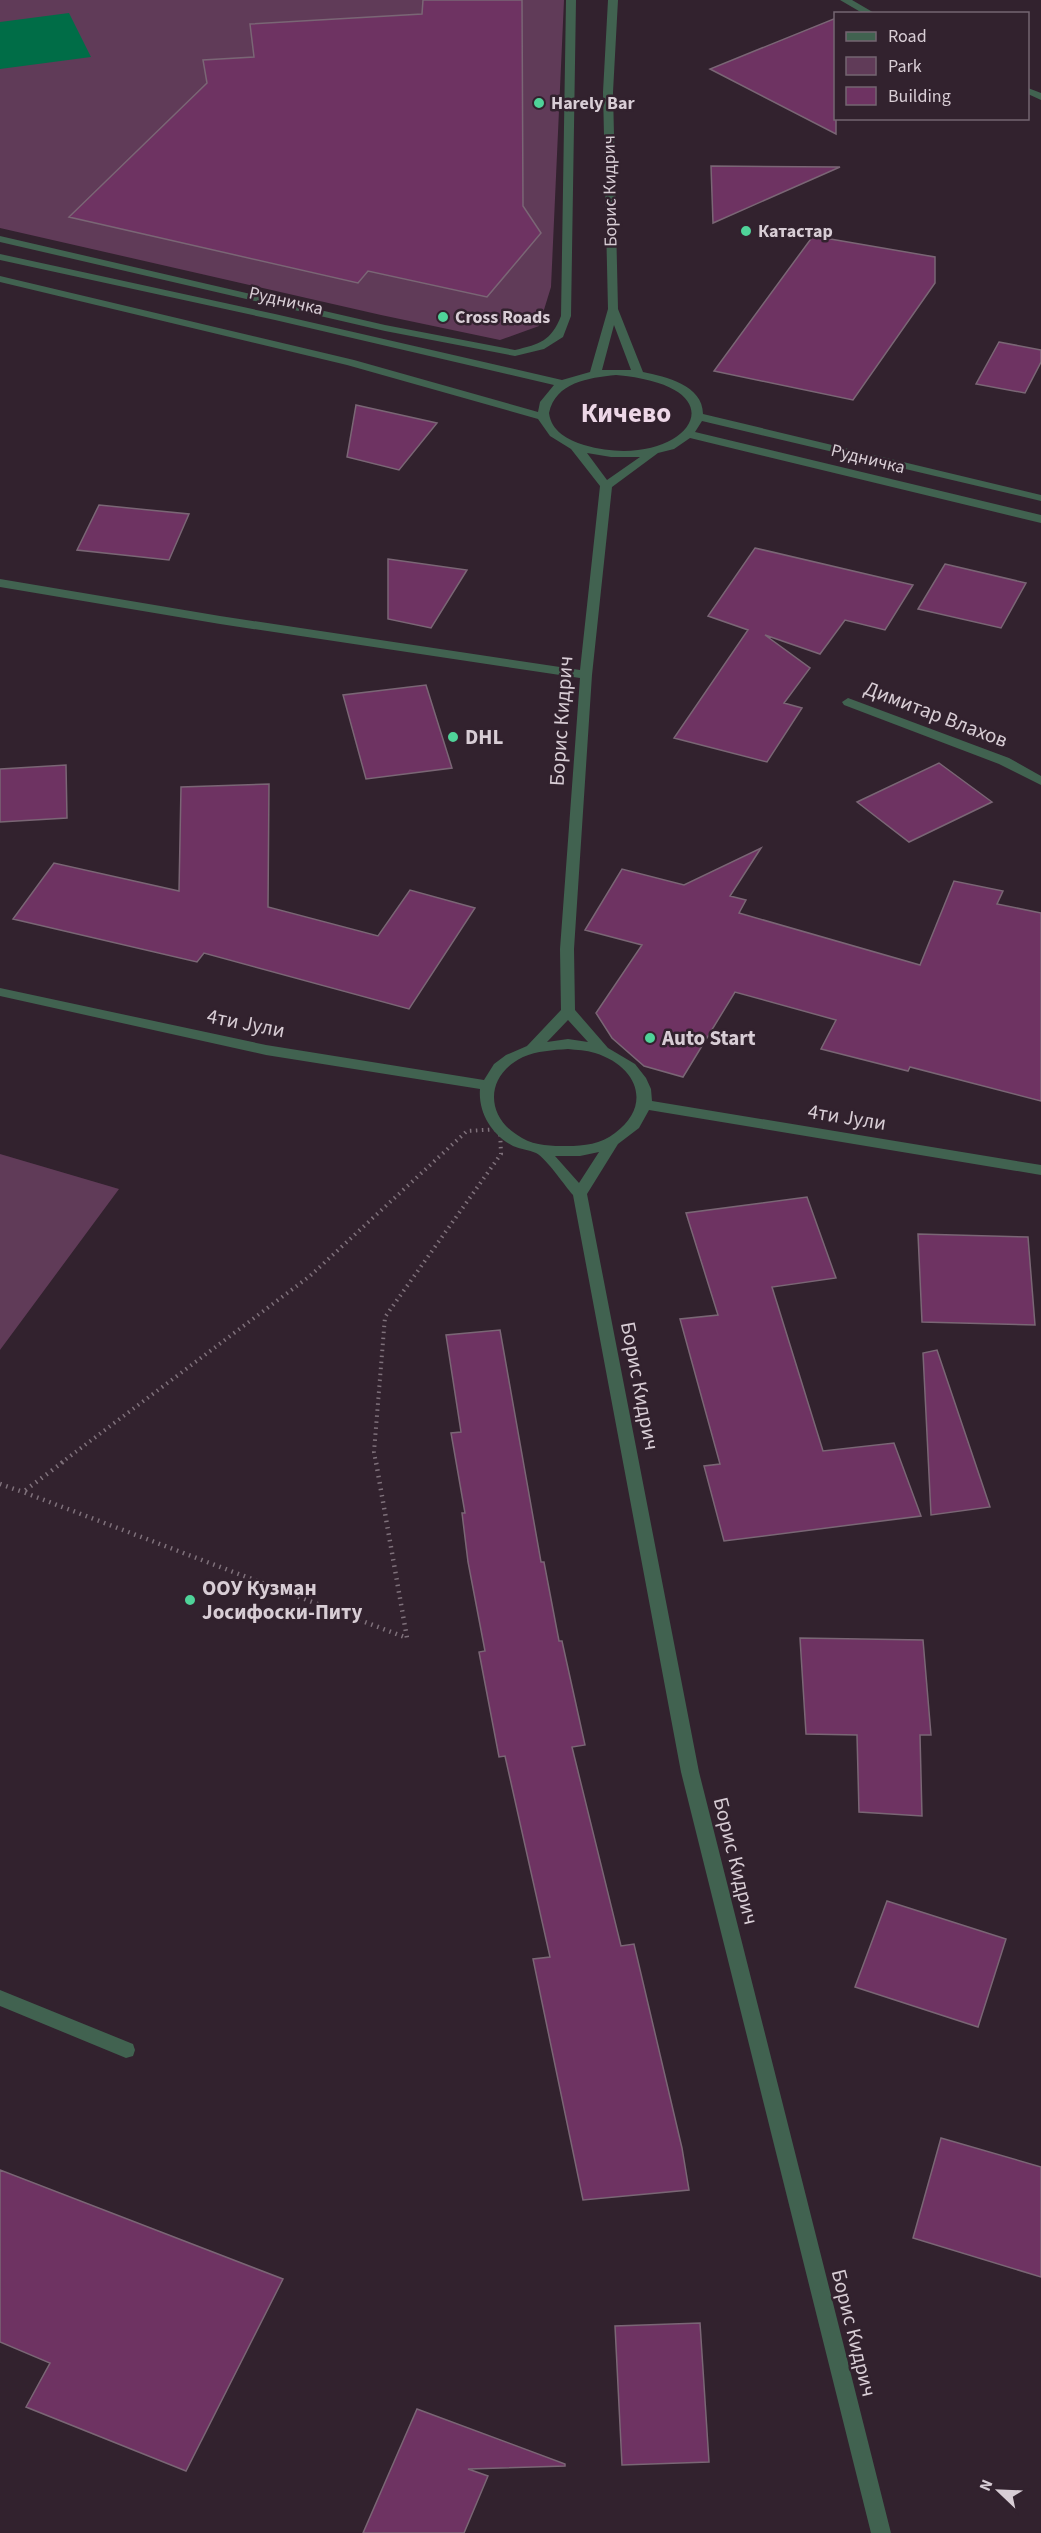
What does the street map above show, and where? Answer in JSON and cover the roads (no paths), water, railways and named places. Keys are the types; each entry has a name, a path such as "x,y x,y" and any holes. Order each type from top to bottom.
{"street":[{"path":"0,239 385,328 515,353 540,346 559,335 566,316 571,0"},
{"name":"Борис Кидрич","path":"595,374 613,309 608,92 613,0"},
{"path":"845,0 868,12"},
{"name":"Рудничка","path":"0,257 275,317 564,384"},
{"path":"0,279 350,362 543,417"},
{"name":"Борис Кидрич","path":"613,309 638,373"},
{"path":"638,373 675,385 688,394 695,405 697,416 694,426 675,443 638,453 616,454 575,446 554,434 543,417 544,405 551,394 564,384 595,374 638,373"},
{"name":"Рудничка","path":"697,416 1041,498"},
{"name":"Рудничка","path":"687,434 1041,519"},
{"path":"575,446 606,486 659,449"},
{"name":"Борис Кидрич","path":"568,1011 567,949 586,675 606,486"},
{"path":"0,583 220,620 586,675"},
{"name":"Димитар Влахов","path":"848,702 1005,761 1041,781"},
{"name":"4ти Јули","path":"0,992 266,1050 487,1085"},
{"path":"533,1048 568,1011 603,1050 627,1064 642,1083 646,1105 634,1126 612,1143 580,1194 542,1150"},
{"path":"603,1050 568,1044 533,1048 512,1057 496,1070 487,1085 486,1108 500,1129 517,1142 542,1150 578,1152 612,1143"},
{"name":"4ти Јули","path":"646,1105 1041,1170"},
{"name":"Борис Кидрич","path":"580,1194 690,1772 881,2533"},
{"path":"0,1998 126,2050"}],"place":[{"name":"Harely Bar","path":"539,103"},
{"name":"Катастар","path":"746,231"},
{"name":"Cross Roads","path":"443,317"},
{"name":"DHL","path":"453,737"},
{"name":"Auto Start","path":"650,1038"},
{"name":"ООУ Кузман Јосифоски-Питу","path":"190,1600"}],"district":[{"name":"Кичево","path":"626,413"}]}
